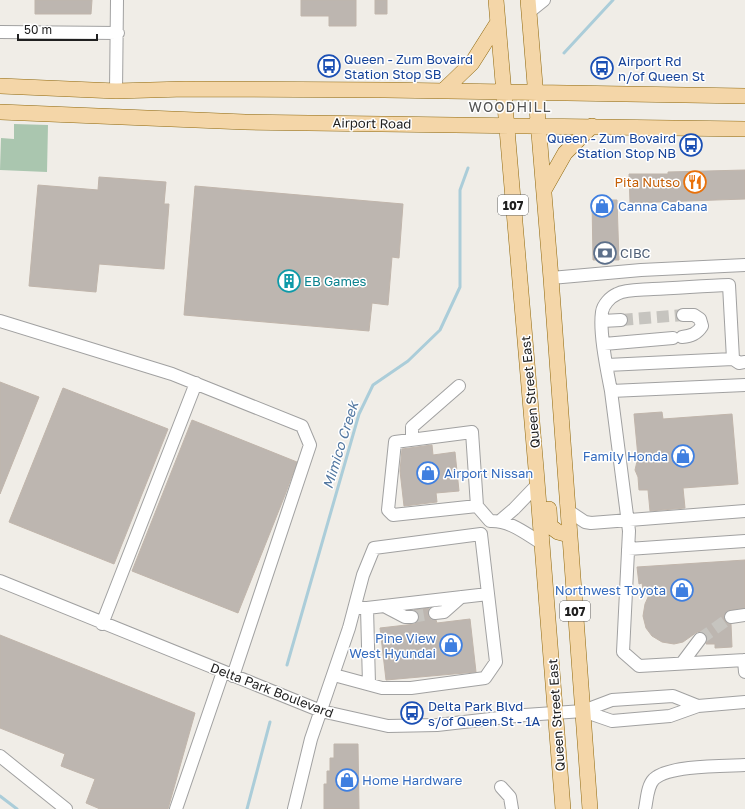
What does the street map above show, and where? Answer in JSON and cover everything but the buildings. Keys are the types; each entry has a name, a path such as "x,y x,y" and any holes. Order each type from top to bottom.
{"main road":[{"name":"Queen Street East","path":"496,0 543,544 563,809"},
{"name":"Queen Street East","path":"528,6 551,278 590,809"},
{"path":"444,90 472,63 498,22"},
{"path":"0,86 116,91 238,89 444,90 745,96"},
{"name":"Airport Road","path":"0,112 245,122 507,124 745,129"},
{"path":"544,190 565,153 592,126"},
{"path":"538,484 547,492 550,526 558,532 569,535"}],"street":[{"path":"116,91 118,33 117,0"},
{"path":"528,6 544,0"},
{"path":"0,32 118,33"},
{"path":"551,278 634,271 745,265"},
{"path":"607,365 739,361 728,266"},
{"path":"634,271 636,290"},
{"path":"729,285 636,290 617,293 607,301 602,312 602,321 628,522 623,652 639,666 744,660 745,672"},
{"path":"604,344 691,336 698,332 702,326 700,319 694,315 682,315"},
{"path":"602,321 621,320"},
{"path":"0,321 172,374 196,383 302,426 310,445 228,674 176,809"},
{"path":"102,624 196,383"},
{"path":"610,391 745,385"},
{"path":"412,440 412,428 459,386"},
{"path":"477,506 472,432 395,442 388,510 393,515 477,506 495,520 515,527 543,544"},
{"path":"369,684 361,608 363,575 374,548 481,534 495,520 514,509 538,484"},
{"path":"567,510 585,522 591,523 628,522 745,511"},
{"path":"334,675 382,688 411,688 485,678 496,662 481,534"},
{"path":"628,549 745,541"},
{"name":"Delta Park Boulevard","path":"0,582 321,711 388,726 437,725 583,711"},
{"path":"361,608 488,594"},
{"path":"435,613 444,612 461,597"},
{"path":"384,606 405,617 412,617"},
{"path":"294,809 311,739 334,675 361,608"},
{"path":"731,617 745,615"},
{"path":"682,664 700,639"},
{"path":"583,711 612,700 673,696 698,706"},
{"path":"583,711 612,721 670,716 698,706 745,702"},
{"path":"0,756 66,809"},
{"path":"645,809 648,791 654,779 676,769 745,765"},
{"path":"501,787 510,797 512,809"}],"green space":[{"path":"14,124 48,125 47,172 0,170 1,138 14,139"}],"waterway":[{"name":"Mimico Creek","path":"564,53 613,0"},
{"name":"Mimico Creek","path":"287,665 359,414 373,385 408,361 440,330 460,287 460,190 468,168"},
{"name":"Mimico Creek","path":"247,809 270,722"},
{"path":"0,796 17,809"}],"tunnel":[{"path":"621,320 683,315"},
{"path":"412,617 435,613"},
{"path":"700,639 731,617"}],"place":[{"name":"Queen - Zum Bovaird Station Stop SB","path":"329,66"},
{"name":"Airport Rd n/of Queen St","path":"602,68"},
{"name":"Queen - Zum Bovaird Station Stop NB","path":"691,145"},
{"name":"Pita Nutso","path":"695,182"},
{"name":"Canna Cabana","path":"602,206"},
{"name":"CIBC","path":"605,253"},
{"name":"EB Games","path":"289,281"},
{"name":"Family Honda","path":"683,456"},
{"name":"Airport Nissan","path":"428,473"},
{"name":"Northwest Toyota","path":"682,590"},
{"name":"Pine View West Hyundai","path":"451,645"},
{"name":"Delta Park Blvd s/of Queen St - 1A","path":"412,713"},
{"name":"Home Hardware","path":"347,780"}],"district":[{"name":"WOODHILL","path":"510,106"}]}
